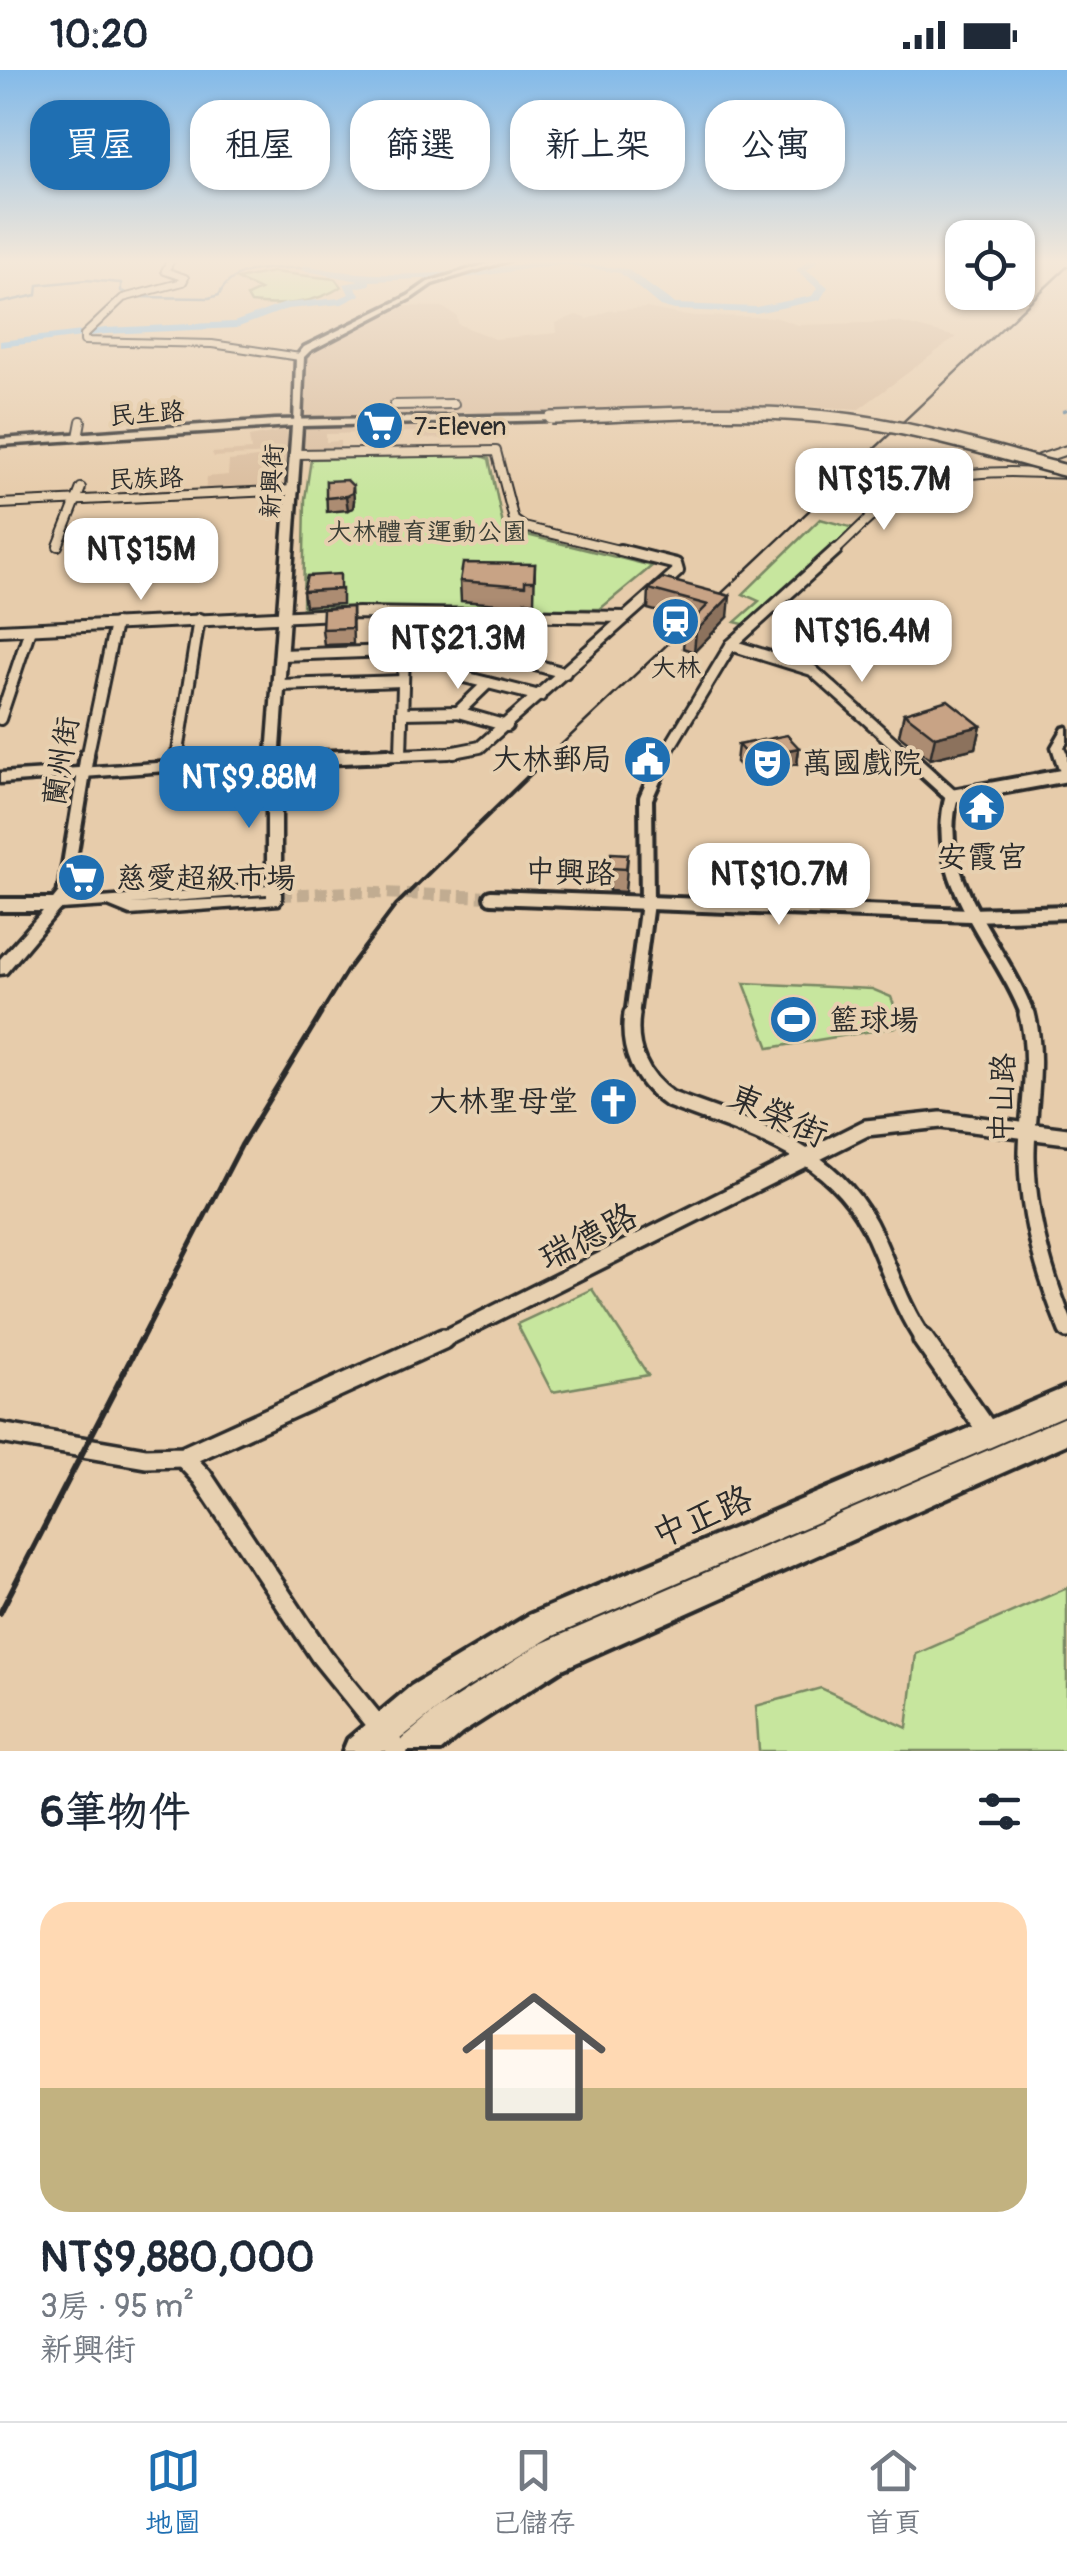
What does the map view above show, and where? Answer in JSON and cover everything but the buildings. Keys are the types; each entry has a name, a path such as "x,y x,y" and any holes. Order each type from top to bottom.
{"main road":[{"name":"民生路","path":"0,444 297,423 738,414 830,417 903,430 1066,472"},
{"name":"民生路","path":"0,444 297,423"},
{"name":"新興街","path":"274,760 297,423"},
{"path":"0,778 274,760"},
{"name":"中正路","path":"414,1751 466,1710 550,1657 828,1519 989,1433 1067,1400"},
{"name":"中正路","path":"380,1744 473,1663 540,1626 1067,1430"}],"street":[{"path":"84,338 84,342 212,344 300,357 326,338"},
{"path":"297,423 300,357"},
{"path":"394,405 454,404"},
{"path":"78,437 81,421"},
{"path":"1040,459 1067,450"},
{"path":"274,760 467,751 491,741 678,571 676,564 524,527 514,520 496,451 296,454"},
{"name":"東榮街","path":"989,1433 910,1319 886,1271 876,1236 837,1176 808,1156 700,1113 649,1085 629,1037 647,903 646,798 656,768 730,645 903,492 978,474 1066,472"},
{"path":"58,546 80,488"},
{"name":"民族路","path":"3,504 294,490"},
{"path":"0,515 3,504"},
{"path":"0,630 284,615 626,616"},
{"path":"176,766 199,619"},
{"name":"蘭州街","path":"56,905 64,895 92,719 115,624"},
{"path":"0,719 30,629"},
{"path":"730,645 812,670 952,796 1067,774 1058,746 1067,731"},
{"path":"282,656 472,648 565,673"},
{"path":"401,754 404,651"},
{"path":"464,677 540,696"},
{"path":"280,685 403,681"},
{"path":"458,712 488,683"},
{"path":"402,713 458,712 507,726"},
{"name":"新興街","path":"56,905 120,902 130,910 273,895 274,760"},
{"name":"中山路","path":"952,796 950,854 958,894 1028,1016 1034,1048 1030,1195 1048,1273 1067,1330"},
{"name":"中興路","path":"490,897 970,915 1067,912"},
{"path":"0,905 56,905"},
{"path":"0,969 56,905"},
{"name":"瑞德路","path":"183,1456 560,1285 808,1156 892,1120 921,1118 1067,1136"},
{"path":"0,1432 146,1458 183,1456"},
{"name":"中正路","path":"183,1456 222,1506 380,1744"}],"shaded area":[{"path":"341,338 954,338 859,409 802,406 305,417 304,358"},
{"path":"487,422 490,437 419,439 417,432 326,434 326,442 340,441 340,452 303,453 306,428"},
{"path":"287,430 287,453 214,457 212,453 251,450 249,437"},
{"path":"286,455 282,488 205,492 207,477 228,475 229,461"}],"green space":[{"name":"大林體育運動公園","path":"479,455 489,459 503,525 523,534 652,566 600,609 303,608 305,499 311,459"},
{"path":"820,519 854,528 747,625 735,622 759,601 743,594"},
{"path":"744,983 872,989 891,997 902,1026 769,1048"},
{"path":"592,1289 648,1375 552,1392 517,1324"},
{"path":"1067,1588 1067,1751 759,1751 756,1706 821,1688 907,1728 916,1654"}],"waterway":[{"path":"0,344 45,338"},
{"path":"1063,411 1067,410"}],"tunnel":[{"path":"208,898 350,892 491,897"}],"railway":[{"path":"547,758 991,338"},
{"path":"319,1016 396,905 550,755"},
{"path":"140,1342 242,1144 321,1014"},
{"path":"0,1613 141,1339"}],"place":[{"name":"7-Eleven","path":"379,426"},
{"name":"大林","path":"676,621"},
{"name":"大林郵局","path":"647,759"},
{"name":"萬國戲院","path":"767,763"},
{"name":"安霞宮","path":"982,808"},
{"name":"慈愛超級市場","path":"81,878"},
{"name":"籃球場","path":"794,1020"},
{"name":"大林聖母堂","path":"613,1101"}]}
